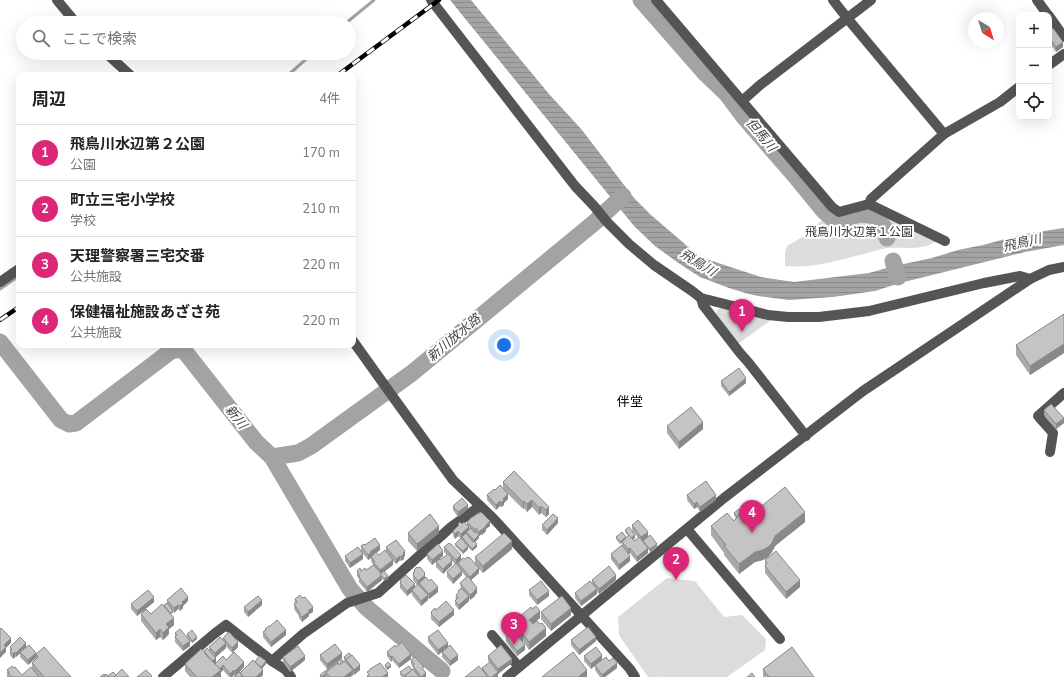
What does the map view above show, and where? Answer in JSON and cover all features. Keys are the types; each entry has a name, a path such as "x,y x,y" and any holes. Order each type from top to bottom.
{"street":[{"path":"57,0 70,16"},
{"path":"431,0 575,186 607,222 629,244 654,265 701,298 768,315 788,318 819,317 869,311 984,283 1020,276 1030,279"},
{"path":"656,0 832,207 839,212 869,204 944,242"},
{"path":"833,0 944,134"},
{"path":"742,101 760,85 871,0"},
{"path":"1037,0 1045,12"},
{"path":"1052,21 1064,37"},
{"path":"1052,63 1064,54"},
{"path":"114,60 127,72"},
{"path":"869,204 871,199 944,134 1000,102 1016,89"},
{"path":"507,677 765,466 863,391 1030,279 1049,270 1064,267"},
{"path":"0,282 16,271"},
{"path":"701,298 703,305 806,436"},
{"path":"356,345 453,480 494,519 630,669 635,677"},
{"path":"1050,452 1053,433 1038,416 1064,393"},
{"path":"272,661 303,634 347,603 378,593 451,528 480,506"},
{"path":"687,529 780,639"},
{"path":"163,677 226,625 286,670 291,677"},
{"path":"492,635 519,667"}],"green space":[{"name":"飛鳥川水辺第１公園","path":"860,210 880,213 936,241 925,246 912,248 885,248 815,265 795,267 785,266 785,253 787,246 806,235 822,220 833,215 839,216"},
{"path":"720,308 771,320 738,344 716,315 716,312"},
{"path":"667,578 695,581 724,617 742,615 766,639 765,650 727,677 648,677 619,635 618,617"}],"water":[{"name":"飛鳥川","path":"450,0 471,0 549,94 582,130 634,198 651,215 693,251 706,259 761,277 794,282 869,273 1024,234 1064,228 1064,245 1025,252 900,283 875,291 833,297 789,300 758,296 729,288 700,277 655,246 634,226"}],"building":[{"path":"1053,28 1063,42 1056,47 1052,41"},
{"path":"1064,314 1064,344 1030,366 1016,345"},
{"path":"739,368 746,378 729,392 721,381"},
{"path":"1051,404 1064,418 1056,424 1044,410"},
{"path":"691,407 703,422 679,442 667,426"},
{"path":"514,471 549,507 546,510 541,506 539,508 532,500 527,504 524,501 523,502 503,482"},
{"path":"706,481 716,495 700,507 697,502 694,504 687,495"},
{"path":"500,485 508,494 501,503 500,501 496,505 487,495"},
{"path":"785,487 805,512 775,536 772,543 768,547 755,552 739,564 724,546 726,545 711,526 727,513 734,521 739,514 744,511 758,509"},
{"path":"462,498 468,505 458,512 453,506"},
{"path":"739,509 742,512 737,517 734,513"},
{"path":"481,512 490,521 479,532 467,522"},
{"path":"430,514 439,526 417,544 408,533"},
{"path":"553,514 558,518 547,530 542,525"},
{"path":"638,520 648,532 641,537 632,525"},
{"path":"460,522 462,524 464,522 469,527 461,534 458,531 455,534 453,531"},
{"path":"629,527 635,535 631,538 625,530"},
{"path":"471,528 479,535 474,540 466,532"},
{"path":"622,532 626,537 620,542 616,537"},
{"path":"466,533 473,542 474,541 477,544 472,549 462,537"},
{"path":"504,533 512,541 483,566 475,557"},
{"path":"629,535 634,541 639,537 648,548 637,557 630,548 628,549 622,542"},
{"path":"650,535 657,544 650,549 643,541"},
{"path":"375,538 380,545 368,555 361,546"},
{"path":"461,538 468,546 463,551 455,544"},
{"path":"396,540 405,551 401,557 400,556 396,559 386,547"},
{"path":"449,543 461,555 456,560 444,547"},
{"path":"438,544 443,551 432,560 427,554"},
{"path":"622,545 630,556 619,565 611,554"},
{"path":"358,547 363,554 350,563 345,556"},
{"path":"385,550 393,560 380,570 371,557 376,552 379,555"},
{"path":"776,551 800,580 786,592 765,566 767,563 765,560"},
{"path":"448,554 452,558 452,561 443,569 436,562"},
{"path":"469,557 479,568 470,577 458,563 463,558 465,559"},
{"path":"456,563 462,571 453,579 447,572"},
{"path":"374,565 382,575 367,587 359,577 360,576 357,571 360,568 361,571 365,568 366,570"},
{"path":"609,566 616,575 599,589 592,580"},
{"path":"417,567 420,567 425,573 425,575 418,581 413,575 414,570"},
{"path":"384,571 388,576 384,579 380,574"},
{"path":"406,575 415,584 407,591 400,583 400,580"},
{"path":"468,576 477,588 470,595 460,583"},
{"path":"426,577 429,581 431,579 438,587 429,594 419,583"},
{"path":"541,581 549,591 537,600 529,590"},
{"path":"590,581 597,589 581,601 575,593"},
{"path":"418,584 428,595 421,601 412,590"},
{"path":"181,588 188,597 180,606 178,605 174,608 167,600"},
{"path":"461,588 469,596 459,605 455,601 458,598 456,595"},
{"path":"148,590 154,597 137,611 131,604"},
{"path":"300,595 302,598 305,597 313,607 302,617 294,604 297,602 295,599"},
{"path":"258,596 262,600 248,612 244,607"},
{"path":"562,596 571,608 551,624 541,612"},
{"path":"446,601 454,610 439,622 431,614 431,612 435,608 436,610"},
{"path":"167,603 173,611 170,613 164,605"},
{"path":"162,604 174,618 166,624 169,627 163,633 160,629 156,633 141,614 146,609 151,614"},
{"path":"536,606 540,611 529,620 533,624 537,621 540,624 542,623 546,628 529,642 523,634 521,635 516,630 519,628 513,622 531,607 532,609"},
{"path":"277,620 286,630 271,642 263,632"},
{"path":"588,627 596,637 579,650 571,640"},
{"path":"1,628 11,638 4,645 6,647 0,653 0,629"},
{"path":"180,629 190,641 183,646 175,637 177,635 175,633"},
{"path":"192,630 197,637 192,641 187,634"},
{"path":"438,630 448,643 438,650 428,637"},
{"path":"514,631 525,645 517,651 506,637"},
{"path":"229,632 238,642 232,648 223,638"},
{"path":"20,637 26,643 13,654 10,651 12,649 10,647"},
{"path":"220,637 226,643 215,653 209,647"},
{"path":"402,642 411,654 399,664 387,652 395,645 396,647"},
{"path":"335,644 342,653 327,664 320,655"},
{"path":"29,645 36,653 28,660 20,652"},
{"path":"450,645 458,655 450,661 442,652"},
{"path":"501,645 512,659 498,669 488,656"},
{"path":"298,646 305,656 290,667 283,657"},
{"path":"44,647 71,677 44,677 32,663 38,657 36,654"},
{"path":"596,647 602,655 591,664 584,656"},
{"path":"792,647 814,677 769,677 763,669"},
{"path":"207,648 216,658 212,661 204,651"},
{"path":"201,649 221,670 212,677 197,677 185,664"},
{"path":"234,652 244,662 235,671 234,670 230,674 223,665 220,669 215,664 223,656 226,660"},
{"path":"573,652 587,670 578,677 542,677"},
{"path":"349,653 351,655 346,660 344,657"},
{"path":"352,655 360,665 354,670 346,659"},
{"path":"259,656 266,661 261,667 255,662"},
{"path":"415,657 424,667 422,668 426,673 421,677 413,666 414,664 411,660"},
{"path":"606,657 609,661 613,658 617,663 602,675 595,665"},
{"path":"341,659 343,661 339,665 338,663 321,677 320,675"},
{"path":"253,660 263,670 256,677 244,677 240,673"},
{"path":"344,661 353,670 344,677 330,677 326,672 338,663 339,665"},
{"path":"388,662 391,665 387,668 385,665"},
{"path":"490,662 498,672 492,677 489,677 482,668"},
{"path":"380,663 388,673 382,677 368,677 367,676 369,675 367,672"},
{"path":"12,666 14,668 15,667 22,675 31,667 39,677 12,677 7,670"},
{"path":"409,666 412,670 404,676 400,672"},
{"path":"479,666 487,676 486,677 465,677"},
{"path":"122,669 129,677 114,677"},
{"path":"413,669 419,677 405,676"},
{"path":"146,670 152,676 137,677"},
{"path":"113,672 116,675 114,677 108,676"},
{"path":"239,672 243,677 234,677"},
{"path":"752,673 755,677 747,677"}],"waterway":[{"path":"355,16 374,0"},
{"name":"但馬川","path":"641,0 704,72 726,93 744,117 824,211 837,222 859,214 871,215 878,220 885,229 887,238"},
{"path":"291,72 305,60"},
{"name":"新川放水路","path":"272,457 298,453 311,446 412,373 595,222 623,196"},
{"name":"但馬川","path":"893,261 898,277"},
{"path":"0,289 16,278"},
{"name":"新川","path":"0,342 61,420 69,424 76,423 171,351 180,349 186,353 256,442 272,457 350,589 367,608 442,671"}],"railway":[{"path":"342,72 439,0"},
{"path":"0,320 16,309"}],"place":[{"name":"飛鳥川水辺第２公園","path":"742,332"},
{"name":"保健福祉施設あざさ苑","path":"752,533"},
{"name":"町立三宅小学校","path":"676,580"},
{"name":"天理警察署三宅交番","path":"514,645"}],"district":[{"name":"伴堂","path":"630,402"}]}
